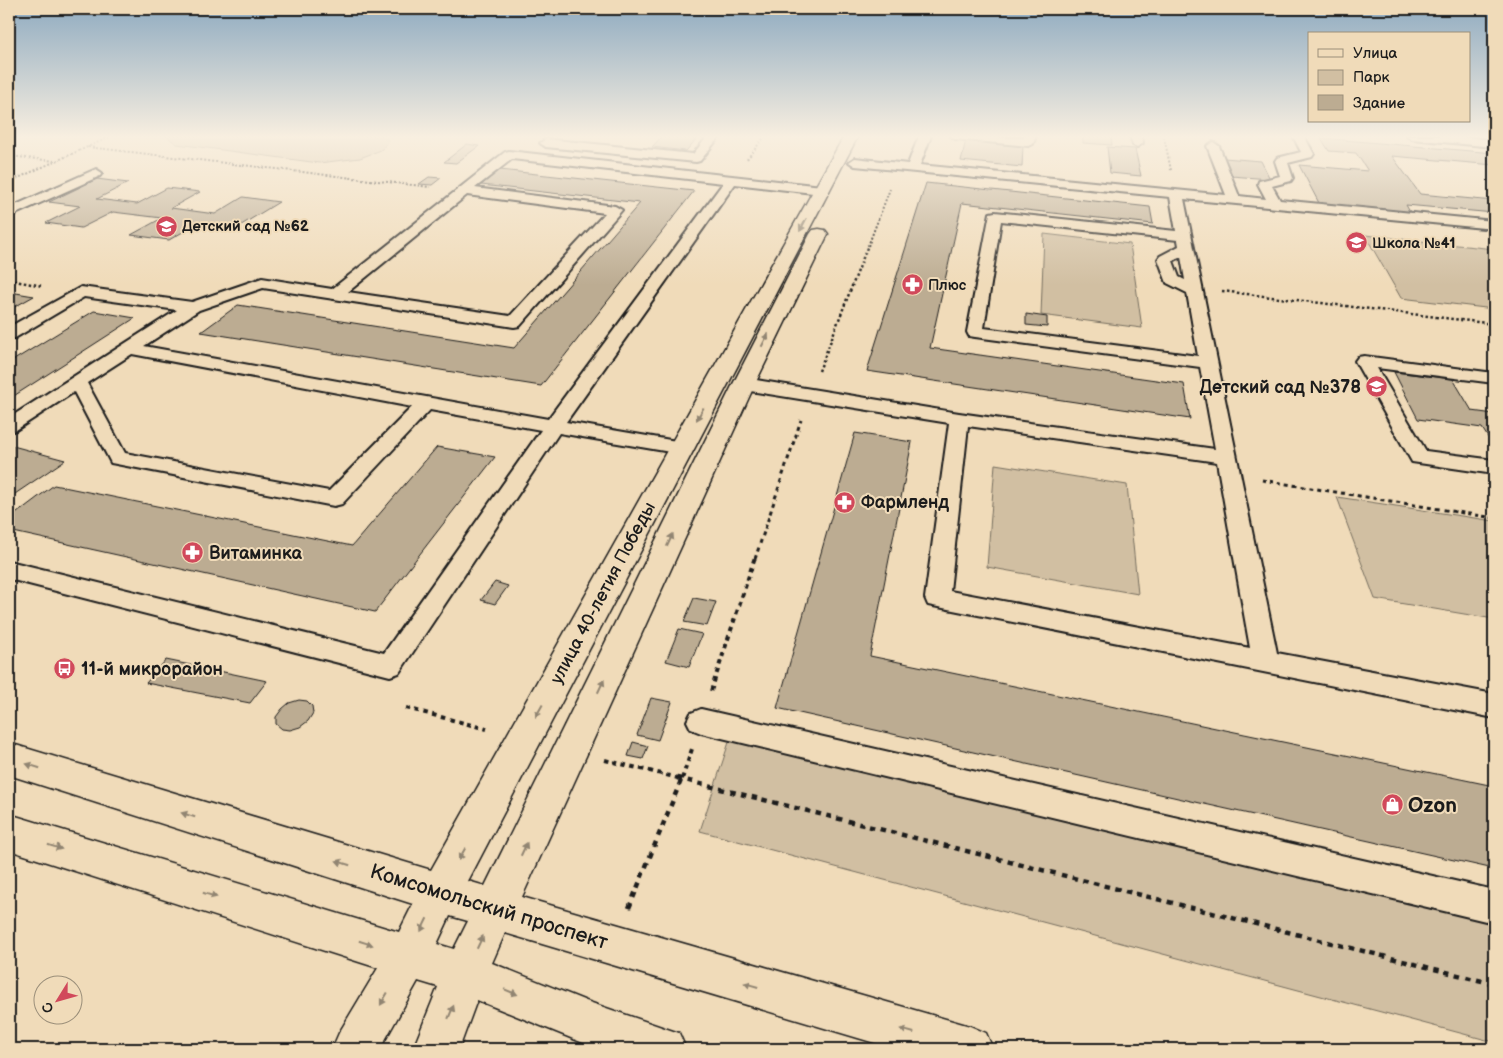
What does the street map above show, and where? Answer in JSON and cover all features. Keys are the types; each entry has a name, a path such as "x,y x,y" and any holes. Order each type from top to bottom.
{"street":[{"name":"улица 40-летия Победы","path":"436,1049 466,974 570,751 731,381 834,185"},
{"name":"улица 40-летия Победы","path":"355,1049 409,956 440,893 682,448 731,381"},
{"name":"Комсомольский проспект","path":"9,759 440,893 970,1049"},
{"path":"9,832 466,974 586,1023 663,1049"}],"lane":[{"path":"9,213 69,185"},
{"path":"336,294 471,185"},
{"path":"9,570 390,665 554,425 727,185"},
{"path":"785,185 831,191"},
{"path":"1090,185 1494,225"},
{"path":"1228,185 1234,199"},
{"path":"1265,185 1275,203"},
{"path":"9,426 193,307 262,283 514,322 615,210 464,191"},
{"path":"1176,194 1266,660"},
{"path":"1185,242 995,216 975,332 1208,363"},
{"path":"1185,242 1165,259 1172,280 1195,289"},
{"path":"9,334 82,292 193,307"},
{"path":"127,348 426,404 682,448"},
{"path":"1494,378 1364,361 1420,457 1494,467"},
{"path":"731,381 1228,466"},
{"path":"78,383 118,458 334,500 426,404"},
{"path":"959,419 937,598 1266,660 1494,706"},
{"path":"701,721 1494,907"}],"path":[{"path":"416,185 464,191"},
{"path":"614,945 682,780 810,395 898,185"},
{"path":"1174,185 1176,194"},
{"path":"1195,289 1494,324"},
{"path":"1228,466 1494,518"},
{"path":"406,708 524,739"},
{"path":"570,751 1494,984"}],"green space":[{"path":"1044,234 1130,244 1142,328 1041,315"},
{"path":"1365,235 1494,249 1494,309 1401,298"},
{"path":"995,464 1127,485 1138,594 987,567"},
{"path":"1337,497 1494,521 1494,619 1375,599"},
{"path":"731,736 1494,920 1494,1042 700,831"}],"building":[{"path":"84,185 123,185 97,199 137,204 167,188 200,192 171,208 215,214 243,197 279,202 238,227 200,222 169,240 131,235 162,218 113,212 81,228 46,223 80,206 49,202"},
{"path":"484,185 642,185 694,191 541,386 201,332 238,305 514,348 640,203"},
{"path":"925,185 948,185 1150,207 1153,224 962,203 930,348 1184,384 1190,419 867,371"},
{"path":"1310,185 1414,185 1420,194 1494,201 1494,213 1406,205 1410,212 1319,203"},
{"path":"16,293 34,296 9,310 9,297"},
{"path":"94,311 135,318 9,399 9,363"},
{"path":"1026,314 1047,317 1047,327 1026,325"},
{"path":"1394,372 1453,379 1472,411 1494,414 1494,447 1482,428 1418,419"},
{"path":"855,433 912,442 870,656 1494,786 1494,869 777,708"},
{"path":"9,445 65,460 9,498"},
{"path":"437,447 495,457 375,612 9,531 9,519 54,485 352,546"},
{"path":"495,582 508,586 495,604 481,600"},
{"path":"694,598 716,602 707,626 684,622"},
{"path":"679,629 702,634 689,667 666,661"},
{"path":"166,660 267,681 250,703 146,683"},
{"path":"651,698 672,702 658,740 637,735"},
{"path":"299,700 307,701 312,706 313,713 308,721 300,727 290,730 282,729 276,724 276,717 289,703"},
{"path":"633,742 648,746 643,759 628,756"}],"place":[{"name":"Детский сад №62","path":"166,226"},
{"name":"Школа №41","path":"1356,243"},
{"name":"Плюс","path":"912,285"},
{"name":"Детский сад №378","path":"1377,387"},
{"name":"Фармленд","path":"845,502"},
{"name":"Витаминка","path":"193,553"},
{"name":"11-й микрорайон","path":"65,669"},
{"name":"Ozon","path":"1392,805"}]}
